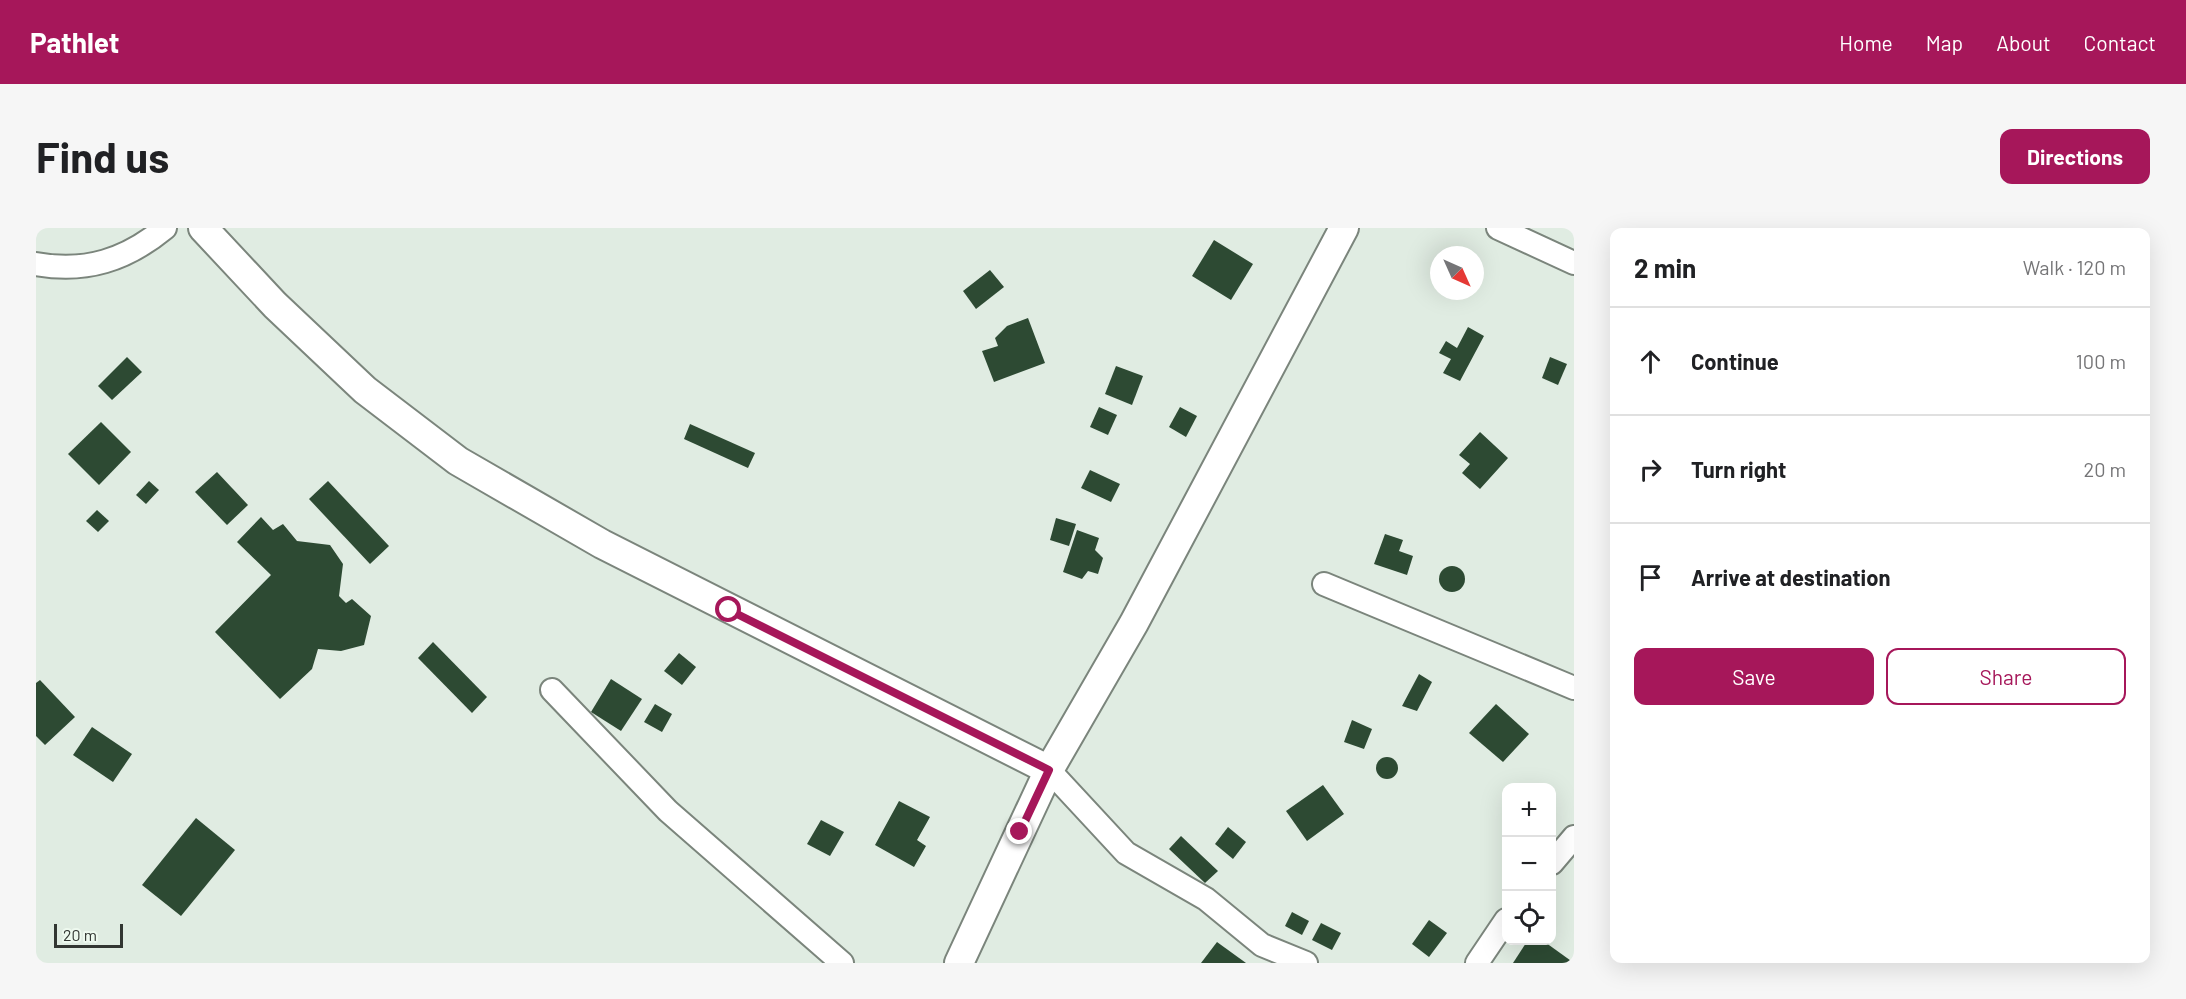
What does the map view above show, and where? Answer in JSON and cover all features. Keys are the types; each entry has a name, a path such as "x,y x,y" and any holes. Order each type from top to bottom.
{"street":[{"path":"36,264 60,268 100,265 138,249 165,228"},
{"path":"203,228 275,305 365,390 458,461 602,544 1049,770 1126,854 1206,899 1262,945 1305,963"},
{"path":"959,963 1049,770 1134,622 1344,228"},
{"path":"1498,228 1574,263"},
{"path":"1324,584 1574,688"},
{"path":"552,690 668,811 842,963"},
{"path":"1556,857 1574,837"},
{"path":"1477,963 1502,926"}],"building":[{"path":"1214,240 1253,264 1231,300 1192,276"},
{"path":"990,270 1004,287 976,309 963,291"},
{"path":"1028,318 1045,363 994,382 982,351 998,346 995,338 1007,326"},
{"path":"1468,327 1484,336 1460,381 1443,373 1451,359 1439,353 1446,341 1457,348"},
{"path":"127,357 142,372 112,400 98,386"},
{"path":"1550,357 1567,364 1558,385 1542,378"},
{"path":"1116,366 1143,376 1132,405 1105,394"},
{"path":"1099,407 1117,415 1108,435 1090,427"},
{"path":"1180,407 1197,416 1186,437 1169,427"},
{"path":"101,422 131,452 99,485 68,454"},
{"path":"690,424 755,453 748,468 684,439"},
{"path":"1480,432 1508,458 1480,489 1462,473 1470,464 1459,455"},
{"path":"1090,470 1120,484 1111,502 1081,488"},
{"path":"217,472 248,505 227,525 195,492"},
{"path":"149,481 159,490 146,504 136,495"},
{"path":"328,481 389,546 370,564 309,499"},
{"path":"97,510 109,521 98,532 86,521"},
{"path":"261,517 273,530 283,524 297,541 330,545 343,564 339,596 346,603 352,599 371,616 364,645 341,651 318,649 312,669 280,699 215,632 271,575 237,542"},
{"path":"1056,518 1076,524 1069,546 1050,540"},
{"path":"1077,530 1099,538 1095,550 1103,558 1098,574 1088,571 1082,579 1063,572"},
{"path":"1385,534 1403,540 1399,551 1413,556 1407,575 1374,564"},
{"path":"1452,566 1461,570 1465,579 1461,588 1452,592 1443,588 1439,579 1443,570"},
{"path":"433,642 487,697 472,713 418,658"},
{"path":"679,653 696,667 682,685 664,671"},
{"path":"1419,674 1432,682 1417,711 1402,706"},
{"path":"611,679 642,699 621,731 591,712"},
{"path":"40,680 75,717 45,745 36,736 36,683"},
{"path":"655,704 672,714 662,732 644,722"},
{"path":"1496,704 1529,734 1503,762 1469,733"},
{"path":"1352,720 1372,729 1364,749 1344,742"},
{"path":"92,727 132,754 113,782 73,755"},
{"path":"1387,757 1395,760 1398,768 1395,776 1387,779 1379,776 1376,768 1379,760"},
{"path":"1323,785 1344,814 1307,841 1286,811"},
{"path":"899,801 930,817 917,840 926,846 914,867 875,845"},
{"path":"196,818 235,850 181,916 142,885"},
{"path":"821,820 844,832 830,856 807,844"},
{"path":"1228,827 1246,842 1233,859 1215,844"},
{"path":"1181,836 1218,871 1205,883 1169,849"},
{"path":"1292,912 1309,921 1302,935 1285,926"},
{"path":"1429,920 1447,933 1429,957 1412,944"},
{"path":"1321,923 1341,933 1332,950 1312,940"},
{"path":"1217,942 1246,963 1201,963"},
{"path":"1525,945 1549,945 1574,963 1513,963"}],"route":[{"path":"729,610 1049,770 1020,832"}]}
